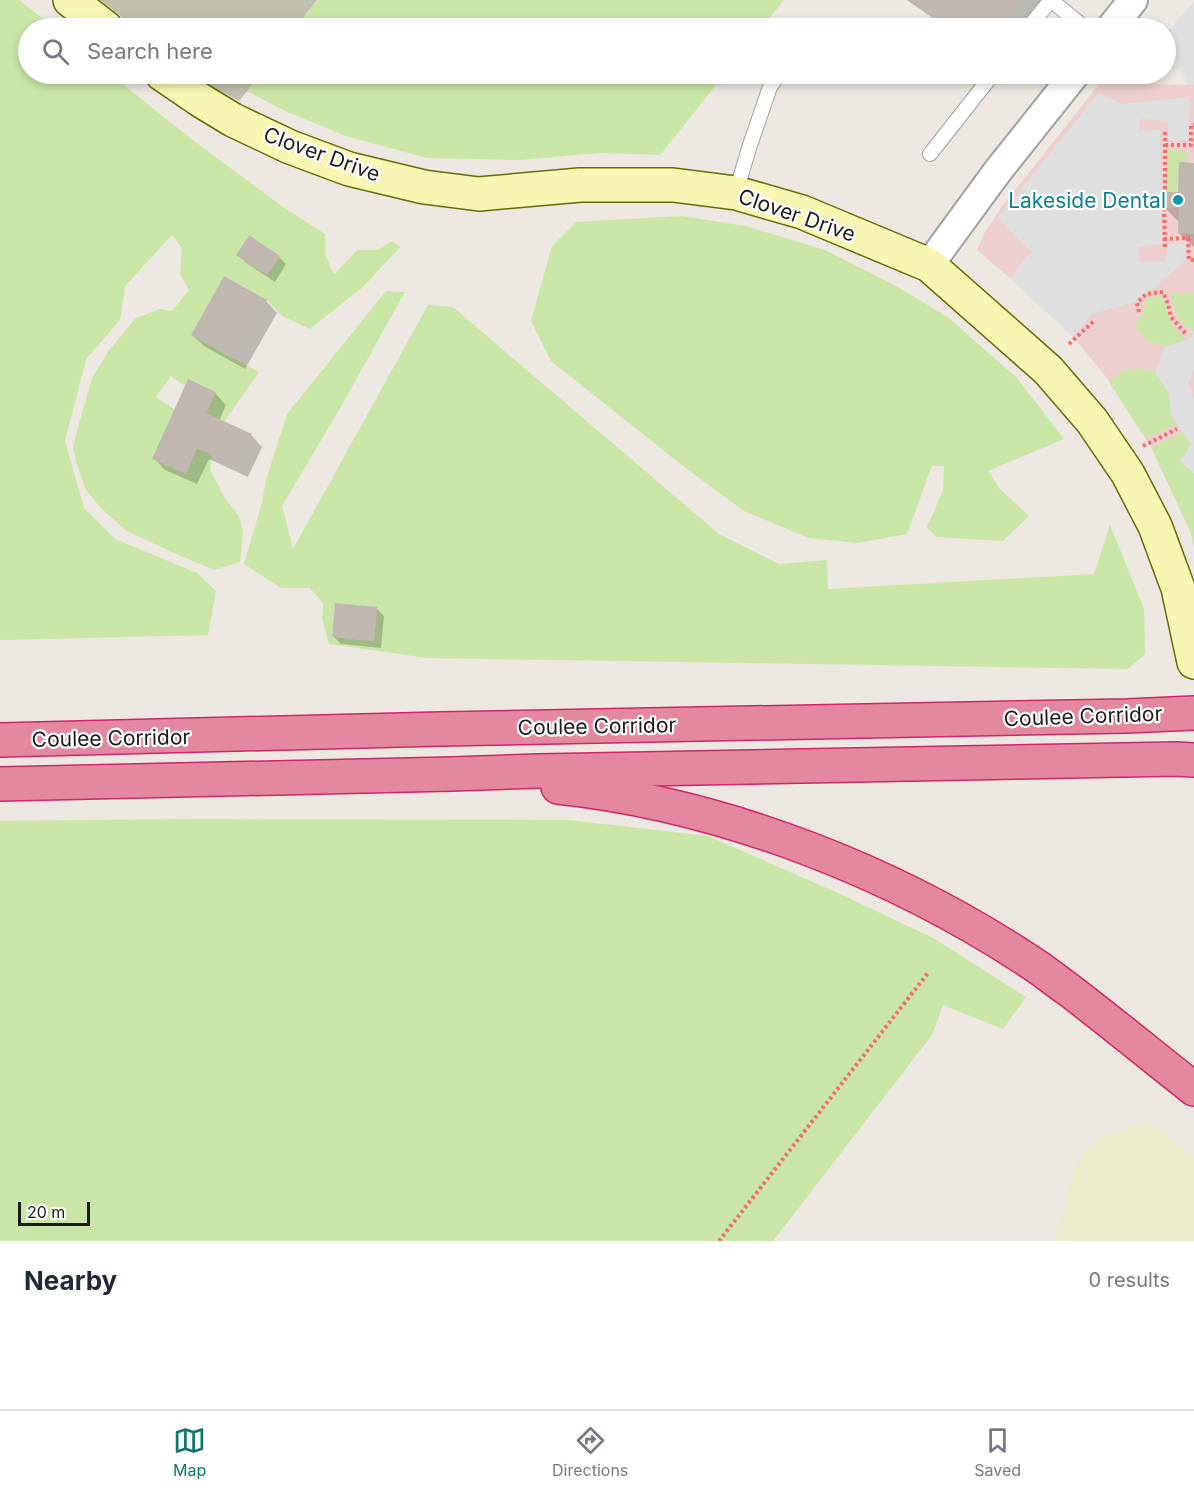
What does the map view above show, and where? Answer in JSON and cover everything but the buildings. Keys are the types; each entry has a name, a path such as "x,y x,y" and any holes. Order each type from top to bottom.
{"highway":[{"name":"Coulee Corridor","path":"0,740 440,729 1104,717 1194,712"},
{"name":"Coulee Corridor","path":"0,784 894,764 1194,760"},
{"path":"452,774 590,790 689,810 818,853 921,898 1040,969 1099,1012 1194,1089"}],"street":[{"path":"70,0 92,18"},
{"path":"1119,18 1133,0"},
{"name":"Clover Drive","path":"177,84 233,120 290,147 349,169 424,187 479,194 580,185 673,185 736,193 802,212 929,265 1048,370 1092,421 1128,474 1155,526 1178,588 1194,662"},
{"path":"929,265 997,172 1067,84"}],"lane":[{"path":"1036,18 1050,0 1072,18"},
{"path":"736,193 772,84"},
{"path":"930,154 985,84"}],"path":[{"path":"1165,145 1191,145 1191,125 1194,125"},
{"path":"1165,132 1165,192"},
{"path":"1164,208 1165,250"},
{"path":"1164,238 1188,238 1189,260 1194,260"},
{"path":"1139,312 1137,303 1146,294 1163,292 1171,317 1186,334"},
{"path":"1069,344 1095,320"},
{"path":"1143,446 1177,429"},
{"path":"719,1241 928,974"}],"shaded area":[{"path":"100,0 317,0 303,18 123,18"},
{"path":"1194,2 1194,85 1188,85 1182,72 1176,68 1176,22"},
{"path":"207,84 253,84 239,101"},
{"path":"1099,84 1194,85 1194,547 1191,533 1151,447 1107,378 1073,337 977,250 985,232 1003,205"},
{"path":"1098,94 1123,104 1190,97 1188,140 1168,141 1168,121 1140,119 1139,131 1160,130 1162,244 1138,247 1140,261 1166,260 1168,244 1186,242 1185,261 1134,302 1092,314 1073,337 1010,278 1031,252 998,218"},
{"path":"1194,334 1194,369 1188,383 1194,400 1194,473 1180,462 1191,444 1171,415 1169,393 1155,373 1165,347 1186,340"},
{"path":"1147,1121 1194,1158 1194,1241 1055,1241 1076,1162 1099,1137"}],"green space":[{"path":"0,0 19,0 42,18 18,18 18,84 123,84 283,207 325,234 325,254 334,275 357,250 378,250 392,241 400,247 363,287 310,329 282,316 267,300 224,276 191,335 259,372 224,422 206,413 216,392 188,379 185,386 171,376 156,397 175,410 186,474 197,448 212,455 210,470 226,500 239,516 243,532 240,562 214,570 125,530 100,507 86,490 76,462 73,447 92,378 110,349 136,318 160,309 172,311 189,290 180,274 182,248 172,235 125,286 120,320 86,359 65,441 84,508 115,539 197,573 216,591 208,635 0,640","holes":["249,235 280,256 267,275 236,255"]},
{"path":"317,0 784,0 769,18 303,18"},
{"path":"253,84 717,84 660,155 601,153 519,160 427,158 346,136 285,111 247,91"},
{"path":"1168,150 1187,151 1186,163 1179,163 1178,192 1167,192"},
{"path":"682,216 745,226 825,250 896,286 949,318 1017,378 1064,439 988,471 1000,489 1029,516 1003,541 936,537 927,527 943,491 944,466 932,466 907,534 857,543 809,538 744,511 683,466 551,361 531,321 552,246 576,222"},
{"path":"386,291 405,292 282,506 293,549 428,305 453,307 719,534 779,564 827,560 828,589 1094,574 1110,525 1144,609 1145,654 1128,669 427,658 329,644 322,619 323,603 310,588 281,588 244,564 262,503 266,480 287,414","holes":["335,604 377,607 374,641 332,637"]},
{"path":"1170,294 1194,294 1194,331 1180,321"},
{"path":"1162,296 1173,326 1186,340 1165,347 1146,340 1135,326 1144,311 1146,300"},
{"path":"1141,368 1155,373 1169,393 1171,415 1177,424 1145,438 1109,382 1125,370"},
{"path":"1183,432 1191,445 1180,461 1194,473 1194,547 1191,533 1151,447"},
{"path":"569,820 708,836 838,893 935,939 1026,997 1003,1029 943,1005 932,1035 773,1241 0,1241 0,821"}],"place":[{"name":"Lakeside Dental","path":"1178,200"}]}
